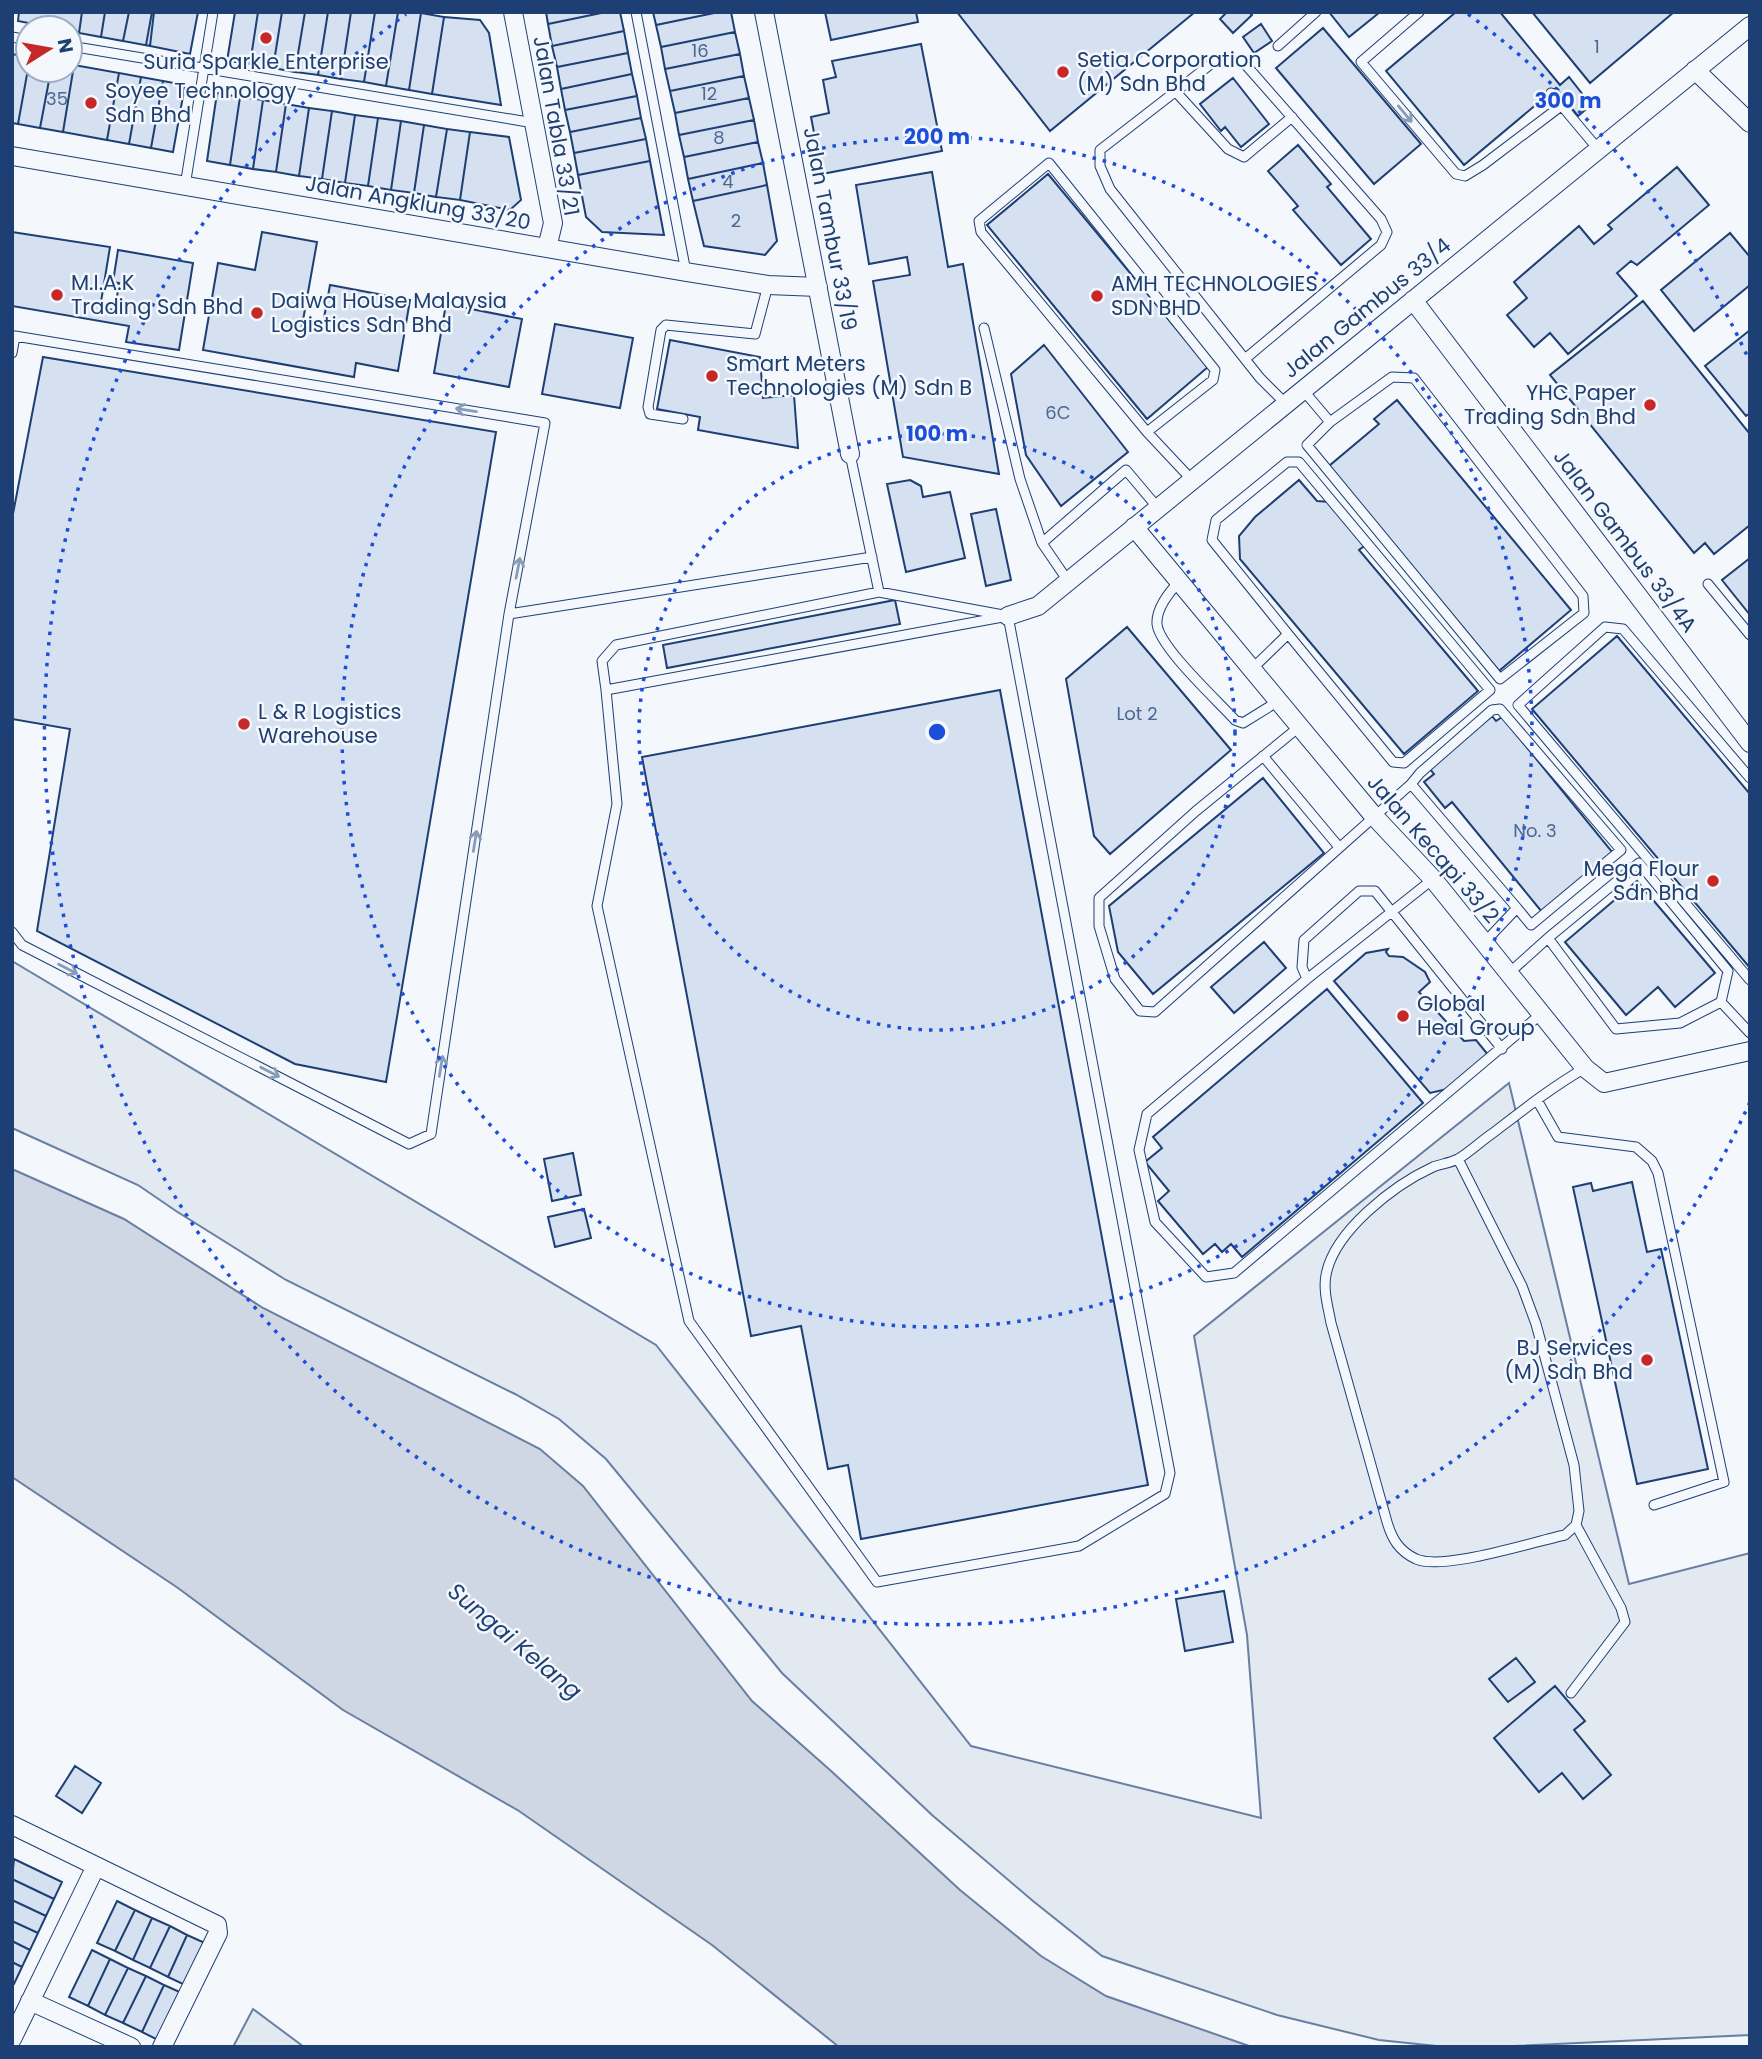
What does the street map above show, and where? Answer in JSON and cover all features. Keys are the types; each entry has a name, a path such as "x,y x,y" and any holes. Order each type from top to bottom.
{"street":[{"name":"Jalan Tabla 33/21","path":"513,12 553,223 547,248"},
{"name":"Jalan Tambur 33/19","path":"764,12 850,454"},
{"name":"Jalan Gambus 33/4","path":"1008,616 1038,606 1750,26"},
{"path":"1695,70 1750,123"},
{"name":"Jalan Angklung 33/20","path":"12,156 686,272 768,285 818,287"},
{"name":"Jalan Gambus 33/4A","path":"1413,300 1750,743"},
{"name":"Jalan Kecapi 33/2","path":"1134,527 1277,702 1373,815 1433,879 1585,1068 1604,1083 1750,1051"},
{"path":"12,1825 217,1925 218,1933 162,2047"},
{"path":"12,2039 96,1866"},
{"path":"30,2001 131,2047"}],"lane":[{"path":"185,186 213,12"},
{"path":"636,12 686,272"},
{"path":"1278,46 1316,12"},
{"path":"1419,12 1361,62 1456,174 1465,176 1483,166 1561,106"},
{"path":"84,48 534,122"},
{"path":"1245,359 1381,245 1387,232 1381,219 1245,64 1227,59 1211,64 1100,150 1100,166 1110,189 1260,378 1286,404"},
{"path":"1175,91 1228,149 1244,157 1292,117"},
{"path":"1551,93 1598,149"},
{"path":"1147,432 1213,380 1216,369 1049,163 979,221 981,232 1147,432 1192,480"},
{"path":"683,419 650,414 648,407 660,330 666,325 755,334 768,285"},
{"path":"984,328 1020,479 1042,543 1068,581"},
{"path":"12,353 14,335 545,423 509,614 431,1134 409,1144 22,945 12,932"},
{"path":"1392,377 1415,378 1583,596 1584,612 1500,679 1307,445 1329,422 1392,377"},
{"path":"1303,390 1329,422"},
{"path":"850,454 879,592"},
{"path":"1287,462 1300,462 1490,690 1404,763 1393,762 1288,634 1212,540 1216,520 1287,462"},
{"path":"1042,543 1126,470 1158,508"},
{"path":"509,614 872,557"},
{"path":"1179,582 1167,595 1157,623 1163,642 1235,720 1243,723 1277,702"},
{"path":"1708,584 1750,635"},
{"path":"879,592 1008,616 1170,1473 1165,1494 1079,1546 877,1582 689,1321 597,906 617,804 602,661 616,645 879,592"},
{"path":"606,691 1008,616"},
{"path":"1750,778 1623,629 1605,627 1518,705 1750,980"},
{"path":"1252,669 1288,634"},
{"path":"1299,727 1196,811 1099,898 1099,926 1115,979 1140,1011 1155,1012 1492,710 1500,709 1621,850 1531,925 1411,784"},
{"path":"1262,756 1339,847"},
{"path":"1508,974 1639,863 1728,971 1721,1002"},
{"path":"1433,879 1307,979 1147,1114 1139,1150 1155,1222 1206,1277 1234,1273 1541,1014"},
{"path":"1307,979 1302,967 1304,940 1359,891 1375,891 1502,1049"},
{"path":"1483,944 1517,908"},
{"path":"1548,938 1616,1029 1680,1023 1721,1002"},
{"path":"1721,1002 1750,1033"},
{"path":"1458,1159 1522,1286 1536,1324 1574,1465 1579,1511 1576,1525 1565,1535 1439,1562 1427,1562 1398,1547 1389,1530 1331,1322 1326,1276 1331,1258 1344,1234 1404,1183 1433,1167 1458,1159 1562,1081 1585,1068"},
{"path":"1537,1100 1558,1137 1636,1147 1652,1161 1658,1173 1724,1482 1654,1506"},
{"path":"1571,1693 1625,1622 1621,1608 1576,1525"}],"shaded area":[{"path":"12,961 656,1345 971,1746 1261,1818 1247,1635 1194,1336 1509,1083 1629,1584 1750,1553 1750,2035 1492,2047 1446,2047 1379,2040 1277,2015 1102,1956 932,1815 782,1673 606,1459 559,1419 515,1394 286,1280 138,1185 12,1128"},
{"path":"253,2009 304,2047 233,2047"}],"water":[{"name":"Sungai Kelang","path":"12,1169 124,1219 263,1308 540,1449 583,1486 752,1701 960,1890 1041,1956 1106,1996 1252,2047 839,2047 712,1945 519,1811 343,1710 178,1588 12,1477"}],"building":[{"path":"19,12 82,12 82,14"},
{"path":"105,12 101,37 84,34 84,14 82,14"},
{"path":"105,12 129,12 123,41 101,37"},
{"path":"129,12 152,12 146,45 150,46 123,41"},
{"path":"154,12 150,46 146,45"},
{"path":"154,12 198,12 190,54 150,46"},
{"path":"235,12 258,12 250,64 227,61"},
{"name":"Suria Sparkle Enterprise","path":"258,12 282,12 273,68 250,64"},
{"path":"282,12 305,12 295,72 273,68"},
{"path":"305,12 328,12 318,75 295,72"},
{"path":"328,12 351,12 341,79 318,75"},
{"path":"351,12 375,12 364,82 341,79"},
{"path":"375,12 398,12 386,86 364,82"},
{"path":"398,12 421,13 409,90 386,86"},
{"path":"546,12 606,12 548,24"},
{"path":"606,12 620,12 624,31 552,46 548,24"},
{"path":"653,12 719,12 656,25"},
{"path":"731,12 735,32 661,47 656,25"},
{"path":"825,12 916,12 918,22 831,40"},
{"name":"Setia Corporation (M) Sdn Bhd","path":"957,12 1195,12 1050,131"},
{"path":"1227,12 1249,12 1252,15 1233,33 1220,19"},
{"path":"1329,12 1380,12 1349,37"},
{"path":"1456,12 1500,12 1560,85 1569,77 1591,105 1578,116 1556,88 1464,165 1386,71"},
{"path":"1532,12 1674,12 1590,83"},
{"path":"421,13 444,17 432,94 409,90"},
{"path":"444,17 480,20 489,33 501,105 432,94"},
{"path":"1261,24 1272,41 1254,53 1243,37"},
{"path":"1323,28 1421,144 1374,184 1276,68"},
{"path":"624,31 628,53 557,67 552,46"},
{"path":"735,32 740,54 665,69 661,47"},
{"path":"921,44 942,151 822,174 811,117 829,113 823,80 836,77 832,61"},
{"path":"628,53 632,74 561,89 557,67"},
{"path":"12,54 14,84 25,84 18,124 12,123"},
{"path":"740,54 744,76 670,91 665,69"},
{"name":"Soyee Technology Sdn Bhd","path":"84,67 119,73 107,140 63,132 71,84 84,84"},
{"path":"119,73 141,77 129,144 107,140"},
{"path":"632,74 637,96 565,110 561,89"},
{"path":"744,76 749,98 675,113 670,91"},
{"path":"141,77 163,81 151,148 129,144"},
{"path":"1233,78 1269,124 1241,147 1225,127 1221,131 1200,104"},
{"path":"163,81 185,85 173,152 151,148"},
{"path":"25,84 48,84 40,128 18,124"},
{"path":"48,84 71,84 63,132 40,128"},
{"path":"217,93 240,97 230,165 207,161"},
{"path":"637,96 641,118 570,132 565,110"},
{"path":"240,97 263,100 253,169 230,165"},
{"path":"749,98 754,120 679,135 675,113"},
{"path":"263,100 286,104 276,172 253,169"},
{"path":"286,104 309,108 299,176 276,172"},
{"path":"309,108 332,111 322,179 299,176"},
{"path":"332,111 355,115 345,183 322,179"},
{"path":"355,115 378,118 368,186 345,183"},
{"path":"378,118 401,121 391,190 368,186"},
{"path":"641,118 646,139 574,153 570,132"},
{"path":"754,120 758,142 684,157 679,135"},
{"path":"401,121 424,125 414,193 391,190"},
{"path":"424,125 447,129 436,197 414,193"},
{"path":"447,129 470,132 460,200 436,197"},
{"path":"470,132 509,137 521,200 510,210 460,200"},
{"path":"646,139 650,161 578,175 574,153"},
{"path":"758,142 763,163 688,179 684,157"},
{"path":"1298,145 1331,184 1327,187 1371,239 1341,265 1293,210 1298,206 1268,171"},
{"path":"650,161 664,235 602,232 586,217 578,175"},
{"path":"763,163 767,185 693,201 688,179"},
{"path":"1677,167 1709,205 1637,265 1631,261 1617,273 1637,296 1568,354 1550,333 1534,347 1507,315 1527,298 1514,282 1579,226 1594,244 1612,229 1608,225"},
{"path":"932,172 948,267 963,264 999,474 903,457 873,281 910,275 907,257 869,264 856,185"},
{"name":"AMH TECHNOLOGIES SDN BHD","path":"1048,174 1208,367 1147,419 987,225"},
{"path":"767,185 777,241 765,255 704,246 693,201"},
{"name":"M.I.A.K Trading Sdn Bhd","path":"12,232 110,247 100,308 115,310 119,283 113,282 118,250 193,263 179,350 126,342 129,326 12,306"},
{"name":"Daiwa House Malaysia Logistics Sdn Bhd","path":"262,232 317,242 302,326 322,329 330,285 410,300 398,371 356,363 354,377 203,350 218,263 255,270"},
{"path":"1730,233 1750,257 1750,285 1694,331 1661,290"},
{"name":"YHC Paper Trading Sdn Bhd","path":"1643,301 1750,434 1750,525 1714,554 1705,543 1694,553 1550,375"},
{"path":"446,304 522,319 509,387 434,373"},
{"path":"555,324 633,338 620,408 542,394"},
{"path":"1750,330 1750,413 1746,416 1705,366"},
{"name":"Smart Meters Technologies (M) Sdn B","path":"670,340 760,357 763,398 794,395 798,448 698,430 700,417 657,409"},
{"path":"1044,345 1128,452 1061,506 1026,455 1011,374"},
{"name":"L & R Logistics Warehouse","path":"43,357 496,432 386,1082 295,1064 37,931 70,729 12,719 12,519"},
{"path":"1397,400 1571,610 1499,671 1329,466 1379,424 1374,419"},
{"path":"910,480 921,486 923,497 950,492 965,558 906,572 887,484"},
{"path":"1299,480 1317,501 1331,502 1367,544 1359,550 1478,691 1404,754 1240,559 1239,536 1255,517"},
{"path":"996,509 1011,580 986,586 971,514"},
{"path":"1750,558 1750,615 1722,580"},
{"path":"895,600 900,624 667,668 663,645"},
{"path":"1127,627 1231,750 1110,854 1094,836 1066,679"},
{"name":"Mega Flour Sdn Bhd","path":"1617,636 1750,794 1750,968 1532,709"},
{"path":"1000,690 1148,1485 861,1539 848,1465 828,1469 801,1326 751,1336 642,757"},
{"path":"1492,716 1496,721 1502,717 1613,853 1542,912 1452,802 1445,808 1424,782 1434,774 1429,768"},
{"path":"1263,778 1324,853 1153,994 1118,952 1109,906"},
{"path":"1637,881 1715,973 1675,1007 1658,987 1626,1015 1565,942"},
{"path":"1264,942 1286,968 1234,1013 1211,987"},
{"name":"Global Heal Group","path":"1388,949 1386,952 1389,956 1403,957 1425,972 1430,982 1419,992 1464,1041 1476,1040 1489,1056 1452,1088 1430,1093 1334,981 1366,953"},
{"path":"1327,989 1423,1103 1242,1257 1231,1244 1222,1252 1215,1244 1203,1254 1158,1201 1169,1191 1145,1162 1162,1148 1153,1137"},
{"path":"573,1153 581,1195 552,1201 544,1159"},
{"name":"BJ Services (M) Sdn Bhd","path":"1632,1182 1647,1252 1661,1249 1708,1469 1637,1484 1573,1187 1591,1183 1593,1191"},
{"path":"584,1209 591,1238 555,1247 548,1217"},
{"path":"1224,1591 1233,1642 1185,1651 1176,1599"},
{"path":"1516,1658 1535,1682 1508,1702 1489,1679"},
{"path":"1555,1686 1585,1721 1574,1730 1611,1775 1583,1799 1562,1773 1539,1792 1494,1738"},
{"path":"75,1766 101,1783 82,1813 56,1796"},
{"path":"14,1859 62,1882 54,1899 12,1879"},
{"path":"12,1879 54,1899 46,1916 12,1900"},
{"path":"12,1900 46,1916 38,1933 12,1921"},
{"path":"117,1901 135,1910 115,1951 97,1943"},
{"path":"135,1910 152,1918 133,1960 115,1951"},
{"path":"152,1918 170,1926 150,1968 133,1960"},
{"path":"12,1921 38,1933 30,1950 12,1941"},
{"path":"170,1926 187,1935 168,1977 150,1968"},
{"path":"187,1935 205,1943 185,1985 168,1977"},
{"path":"12,1941 30,1950 22,1967 12,1962"},
{"path":"92,1950 110,1959 88,2006 69,1997"},
{"path":"110,1959 128,1968 105,2015 88,2006"},
{"path":"12,1962 22,1967 14,1984 12,1983"},
{"path":"128,1968 146,1976 123,2023 105,2015"},
{"path":"146,1976 164,1985 142,2032 123,2023"},
{"path":"164,1985 182,1993 160,2041 142,2032"}],"place":[{"name":"Suria Sparkle Enterprise","path":"266,38"},
{"name":"Setia Corporation (M) Sdn Bhd","path":"1063,72"},
{"name":"Soyee Technology Sdn Bhd","path":"91,103"},
{"name":"M.I.A.K Trading Sdn Bhd","path":"57,295"},
{"name":"AMH TECHNOLOGIES SDN BHD","path":"1097,296"},
{"name":"Daiwa House Malaysia Logistics Sdn Bhd","path":"257,313"},
{"name":"Smart Meters Technologies (M) Sdn B","path":"712,376"},
{"name":"YHC Paper Trading Sdn Bhd","path":"1650,405"},
{"name":"L & R Logistics Warehouse","path":"244,724"},
{"name":"Mega Flour Sdn Bhd","path":"1713,881"},
{"name":"Global Heal Group","path":"1403,1016"},
{"name":"BJ Services (M) Sdn Bhd","path":"1647,1360"}]}
